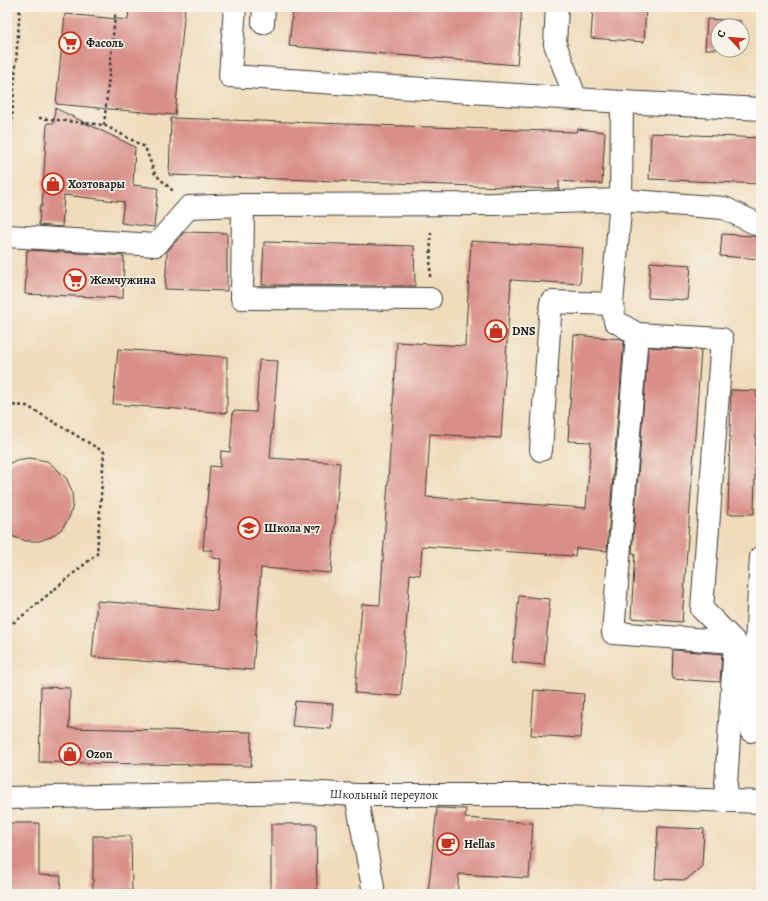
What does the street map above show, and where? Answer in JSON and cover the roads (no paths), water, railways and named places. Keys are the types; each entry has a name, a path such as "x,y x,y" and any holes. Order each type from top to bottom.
{"street":[{"path":"235,7 230,76 622,102 761,109"},
{"path":"556,7 554,44 576,99"},
{"path":"622,102 621,200 612,304 615,321 637,334 722,339 702,610 735,642 725,800"},
{"path":"7,236 156,245 189,207 243,205 494,204 621,200 724,208 761,226"},
{"path":"243,205 242,298 430,299"},
{"path":"541,450 551,302 612,304"},
{"path":"637,334 613,633 735,642"},
{"path":"728,761 756,724 761,557"},
{"name":"Школьный переулок","path":"7,798 304,792 356,795 566,795 761,802"},
{"path":"356,795 373,894"}],"place":[{"name":"Фасоль","path":"70,43"},
{"name":"Хозтовары","path":"53,184"},
{"name":"Жемчужина","path":"75,280"},
{"name":"DNS","path":"496,331"},
{"name":"Школа №7","path":"249,528"},
{"name":"Ozon","path":"70,754"},
{"name":"Hellas","path":"448,844"}]}
